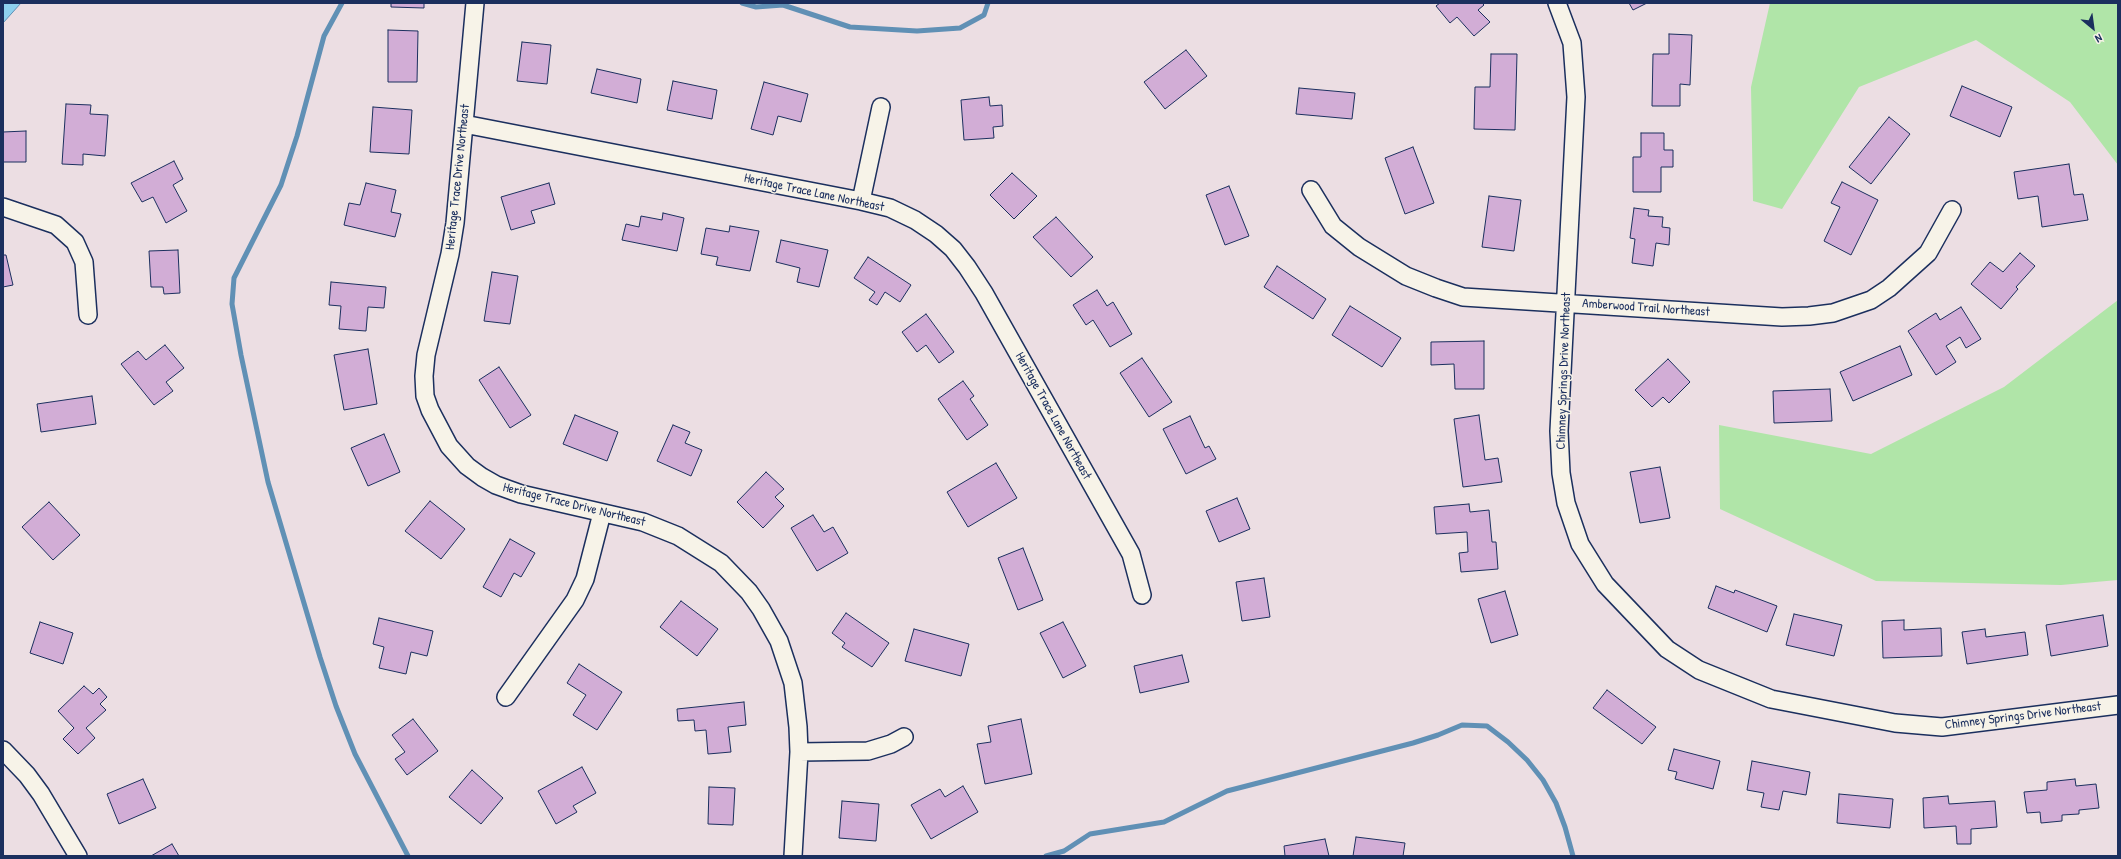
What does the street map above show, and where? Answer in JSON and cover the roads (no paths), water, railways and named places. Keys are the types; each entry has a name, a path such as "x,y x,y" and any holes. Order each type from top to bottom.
{"street":[{"name":"Heritage Trace Drive Northeast","path":"475,3 454,231 426,355 424,376 425,396 430,410 449,446 467,466 482,477 496,485 520,494 643,522 678,536 721,563 748,592 770,624 786,658 796,707 799,752 793,856"},
{"name":"Chimney Springs Drive Northeast","path":"1557,3 1572,43 1576,97 1559,431 1561,473 1566,503 1580,544 1592,566 1605,584 1667,649 1699,670 1771,699 1895,722 1942,727 2118,705"},
{"path":"861,201 881,107"},
{"name":"Heritage Trace Lane Northeast","path":"464,124 861,201 890,208 915,220 936,234 968,267 984,293 1132,554 1142,594"},
{"name":"Amberwood Trail Northeast","path":"1311,190 1333,226 1359,247 1406,276 1463,297 1782,317 1833,313 1872,300 1889,288 1928,253 1952,210"},
{"path":"3,207 56,225 75,242 84,262 88,315"},
{"path":"506,697 575,600 585,579 602,513"},
{"path":"799,752 868,752 891,744 904,737"},
{"path":"3,750 27,775 41,794 78,856"}],"water":[{"path":"3,3 21,3 3,23"}],"waterway":[{"path":"342,3 324,36 297,136 281,185 234,278 232,304 241,355 268,482 320,657 336,706 355,754 408,856"},
{"path":"742,3 756,7 783,5 850,27 917,31 960,28 984,15 988,3"},
{"path":"1046,856 1064,851 1090,834 1164,822 1227,791 1413,743 1462,725 1487,726 1508,742 1527,760 1543,780 1556,803 1565,827 1573,856"}]}
